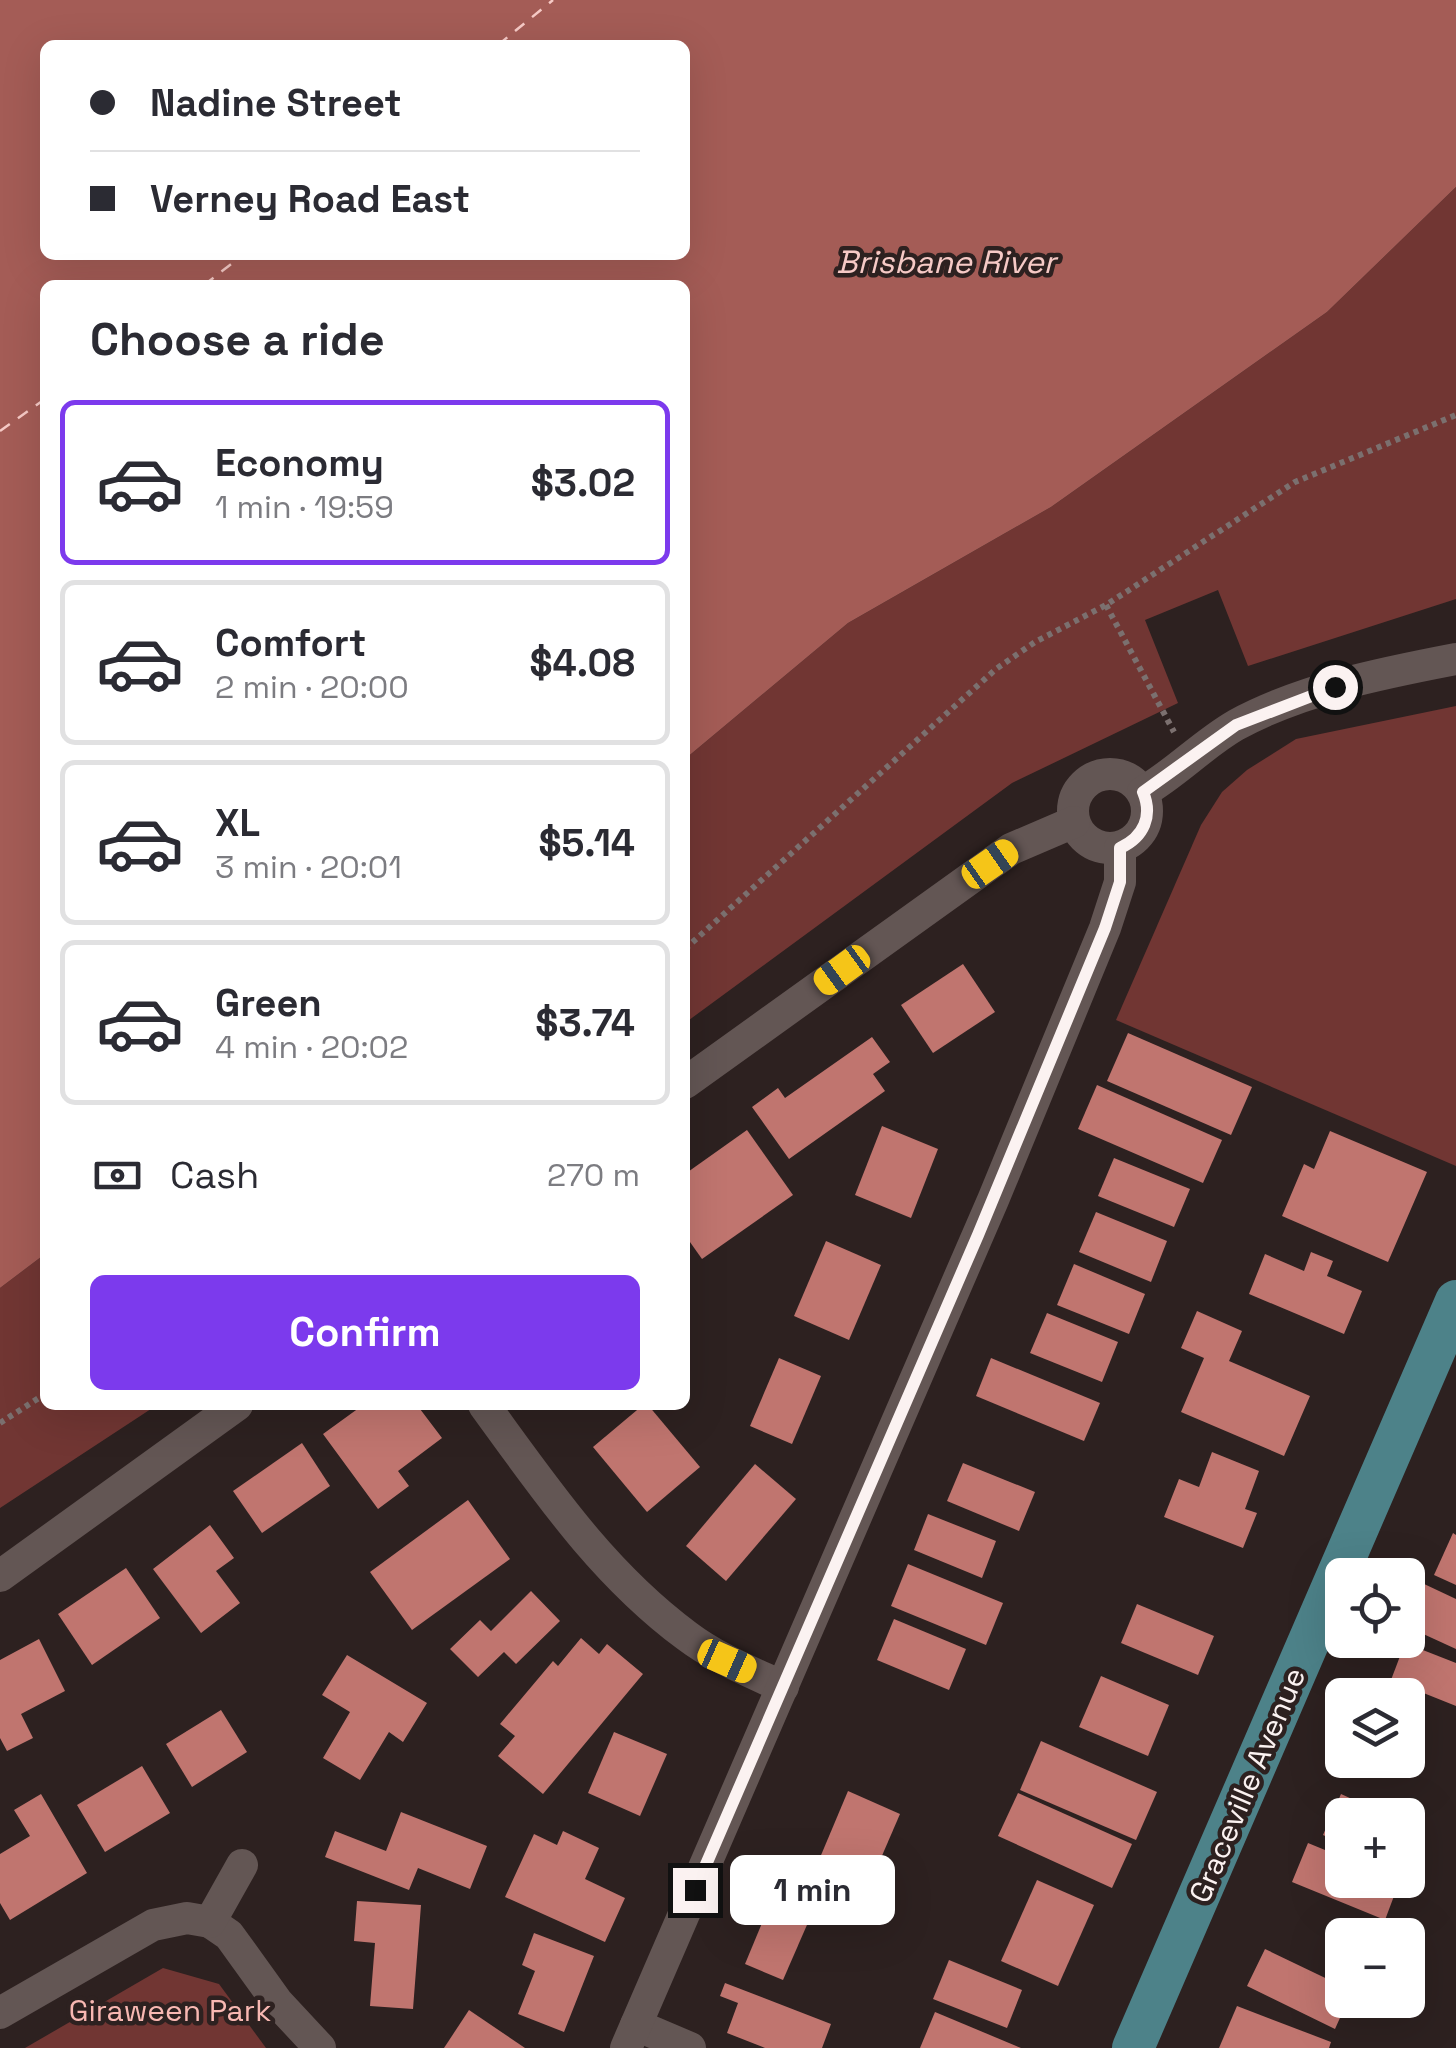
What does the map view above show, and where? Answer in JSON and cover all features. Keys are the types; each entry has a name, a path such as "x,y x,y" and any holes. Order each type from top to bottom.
{"main road":[{"name":"Graceville Avenue","path":"1133,2048 1456,1301"}],"street":[{"path":"1143,792 1236,725 1278,707 1335,687 1456,660"},
{"path":"1102,774 1125,776 1143,792 1147,802 1145,826 1120,848 1087,841 1074,822 1075,798 1090,779 1102,774"},
{"path":"690,1079 1012,849 1074,822"},
{"path":"690,2048 631,2037 993,1200 1105,928 1120,882 1120,848"},
{"path":"0,1576 231,1410"},
{"path":"488,1410 605,1564 689,1638 727,1661 783,1686"},
{"path":"210,1922 242,1866"},
{"path":"0,2013 153,1925 186,1918 210,1922 230,1935 278,2003 320,2048"}],"path":[{"path":"690,944 996,669 1036,642 1106,605 1296,482 1456,415"},
{"path":"1106,605 1178,744"},
{"path":"0,1423 40,1397"}],"green space":[{"path":"1456,187 1456,599 1248,666 1218,590 1145,620 1178,703 1012,783 690,1019 690,755 848,623 1051,507 1327,312"},
{"path":"1456,706 1456,1166 1116,1020 1201,825 1222,792 1247,770 1296,739"},
{"path":"40,1258 40,1410 149,1410 0,1508 0,1288"},
{"name":"Giraween Park","path":"163,1968 219,1984 266,2048 25,2048"}],"water":[{"name":"Brisbane River","path":"0,0 1456,0 1456,187 1327,312 1051,507 848,623 690,755 690,280 40,280 40,1258 0,1288"}],"building":[{"path":"963,964 995,1012 933,1053 901,1005"},
{"path":"1128,1033 1252,1087 1231,1135 1107,1081"},
{"path":"872,1037 890,1062 873,1074 885,1091 789,1159 752,1107 778,1088 785,1098"},
{"path":"1097,1085 1222,1140 1203,1183 1078,1129"},
{"path":"882,1126 938,1149 911,1218 855,1195"},
{"path":"747,1130 793,1195 702,1259 690,1242 690,1170"},
{"path":"1330,1131 1427,1172 1388,1262 1282,1216 1304,1164 1314,1169"},
{"path":"1114,1158 1190,1189 1174,1227 1098,1196"},
{"path":"1096,1212 1167,1241 1151,1282 1079,1252"},
{"path":"826,1241 881,1265 849,1340 794,1316"},
{"path":"1311,1252 1333,1261 1327,1276 1362,1291 1344,1334 1249,1294 1265,1254 1304,1271"},
{"path":"1074,1264 1145,1294 1129,1334 1057,1305"},
{"path":"1197,1311 1242,1331 1229,1361 1310,1396 1284,1456 1181,1412 1204,1358 1181,1348"},
{"path":"1047,1313 1118,1342 1102,1382 1030,1353"},
{"path":"779,1358 821,1376 792,1444 750,1426"},
{"path":"991,1358 1100,1403 1084,1441 976,1396"},
{"path":"356,1410 421,1410 442,1438 398,1471 409,1486 378,1509 323,1434"},
{"path":"637,1410 652,1410 700,1467 647,1512 593,1447"},
{"path":"302,1443 330,1486 262,1533 233,1491"},
{"path":"1212,1452 1259,1471 1245,1509 1257,1513 1243,1548 1164,1517 1179,1479 1199,1487"},
{"path":"963,1463 1035,1492 1019,1531 947,1501"},
{"path":"755,1464 796,1499 726,1581 686,1546"},
{"path":"468,1500 510,1559 412,1630 370,1572"},
{"path":"928,1514 996,1541 982,1578 914,1550"},
{"path":"210,1525 234,1558 216,1571 240,1603 201,1633 153,1569"},
{"path":"1453,1533 1456,1535 1456,1585 1434,1575"},
{"path":"908,1564 1003,1603 986,1645 891,1606"},
{"path":"126,1568 160,1618 92,1665 58,1614"},
{"path":"1425,1584 1456,1599 1456,1649 1425,1635"},
{"path":"531,1591 560,1621 516,1664 504,1652 478,1677 450,1649 480,1620 491,1631"},
{"path":"1137,1604 1214,1636 1198,1675 1121,1643"},
{"path":"894,1619 966,1649 949,1690 877,1660"},
{"path":"581,1638 599,1654 607,1644 643,1674 543,1794 498,1756 515,1736 500,1724 553,1661 558,1666"},
{"path":"39,1639 65,1691 21,1714 33,1738 7,1751 0,1738 0,1660"},
{"path":"1425,1651 1456,1663 1456,1706 1425,1694 1425,1678 1392,1678 1399,1658 1425,1658"},
{"path":"347,1655 427,1703 403,1742 389,1732 360,1780 323,1758 350,1712 322,1695"},
{"path":"1101,1676 1169,1705 1148,1756 1079,1727"},
{"path":"221,1710 247,1752 192,1787 166,1744"},
{"path":"614,1732 667,1754 640,1816 588,1793"},
{"path":"1041,1741 1157,1792 1136,1840 1020,1790"},
{"path":"142,1766 170,1813 105,1852 77,1805"},
{"path":"848,1791 900,1814 862,1902 811,1879"},
{"path":"1018,1793 1132,1844 1112,1888 998,1836"},
{"path":"41,1794 87,1873 10,1920 0,1903 0,1854 30,1836 14,1810"},
{"path":"401,1812 487,1846 470,1889 418,1868 409,1890 325,1857 335,1831 386,1851"},
{"path":"563,1831 599,1848 585,1879 625,1898 605,1942 505,1897 534,1834 557,1845"},
{"path":"1308,1843 1325,1850 1325,1895 1292,1882"},
{"path":"1037,1880 1094,1905 1058,1986 1001,1961"},
{"path":"774,1894 813,1911 783,1980 745,1964"},
{"path":"1331,1898 1393,1898 1386,1918"},
{"path":"357,1901 421,1905 413,2009 370,2006 375,1943 354,1941"},
{"path":"534,1933 594,1956 564,2032 518,2014 535,1971 522,1965"},
{"path":"1265,1949 1325,1978 1325,2018 1340,2018 1335,2029 1247,1986"},
{"path":"949,1960 1022,1990 1007,2028 933,1999"},
{"path":"725,1983 831,2024 822,2048 765,2048 727,2033 738,2003 720,1996"},
{"path":"1237,2006 1331,2042 1329,2048 1219,2048"},
{"path":"469,2010 525,2048 444,2048"},
{"path":"935,2012 1021,2048 920,2048"}],"ferry route":[{"path":"504,40 553,0"},
{"path":"210,280 236,260"},
{"path":"0,431 40,403"}],"route":[{"path":"695,1890 978,1235 1114,907 1122,864 1120,848 1139,836 1145,826 1148,814 1143,792 1236,725 1335,687"}]}
